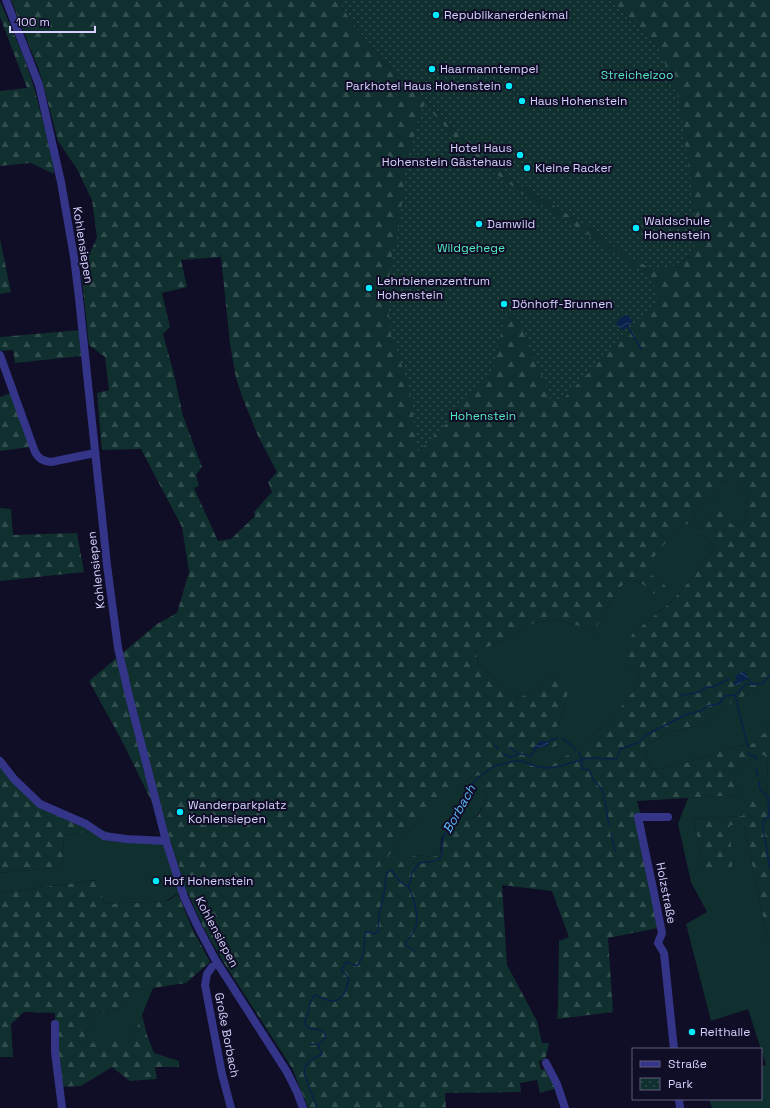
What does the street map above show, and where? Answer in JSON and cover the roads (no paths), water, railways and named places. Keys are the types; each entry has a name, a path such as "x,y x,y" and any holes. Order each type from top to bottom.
{"street":[{"name":"Kohlensiepen","path":"6,0 39,85 61,182 74,257 108,570 118,648 166,841 184,897 198,927 216,961 287,1072 303,1108"},
{"path":"0,355 35,452 39,458 51,462 95,453"},
{"path":"0,761 14,779 40,804 86,824 104,836 126,839 166,841"},
{"name":"Holzstraße","path":"668,817 638,817 662,933 658,943 664,953 674,1048"},
{"name":"Große Borbach","path":"212,967 205,985 222,1074 231,1108"},
{"path":"55,1024 56,1052 62,1108"},
{"path":"546,1063 557,1084 565,1108"}],"water":[{"path":"628,315 633,322 624,330 619,328 616,324 618,320"},
{"path":"744,671 748,676 748,679 736,686 733,682 737,680 735,676"},
{"path":"540,741 549,742 548,746 532,750"}],"waterway":[{"path":"628,327 641,349"},
{"name":"Borbach","path":"317,1108 304,1073 304,1069 309,1061 321,1055 322,1053 319,1048 319,1044 326,1037 325,1033 322,1031 308,1028 306,1026 305,1021 311,1002 315,995 331,1001 335,1001 342,997 346,990 349,978 341,970 347,962 357,966 363,953 366,932 374,934 378,932 379,917 388,871 392,870 400,882 408,886 412,873 419,863 436,861 440,858 442,854 443,837 467,790 474,781 494,766 515,761 522,761 538,767 548,768 588,758 616,759 621,749 639,742 646,735 687,714 701,711 707,706 719,704 724,696 735,695 746,684 763,683 770,676"},
{"path":"679,696 699,692 707,687 713,687 729,679"},
{"name":"Borbach","path":"748,679 755,684"},
{"path":"735,695 748,747"},
{"path":"549,742 552,739 554,740 558,738"},
{"path":"562,738 576,749"},
{"path":"495,745 498,749"},
{"path":"510,747 519,754"},
{"path":"503,754 509,757 520,754 531,756 535,750"},
{"path":"579,752 582,760 582,769 589,770 594,781 603,792 609,825"},
{"path":"748,752 757,759"},
{"path":"756,769 758,776"},
{"path":"759,782 760,789 768,797 770,817"},
{"path":"769,816 763,821 763,828 770,869"},
{"path":"611,833 615,851"},
{"path":"408,886 415,905 417,921 414,931 405,944 415,952"},
{"path":"310,1045 319,1044"}],"place":[{"name":"Republikanerdenkmal","path":"436,15"},
{"name":"Haarmanntempel","path":"432,69"},
{"name":"Parkhotel Haus Hohenstein","path":"509,86"},
{"name":"Haus Hohenstein","path":"522,101"},
{"name":"Hotel Haus Hohenstein Gästehaus","path":"520,155"},
{"name":"Kleine Racker","path":"527,168"},
{"name":"Damwild","path":"479,224"},
{"name":"Waldschule Hohenstein","path":"636,228"},
{"name":"Lehrbienenzentrum Hohenstein","path":"369,288"},
{"name":"Dönhoff-Brunnen","path":"504,304"},
{"name":"Wanderparkplatz Kohlensiepen","path":"180,812"},
{"name":"Hof Hohenstein","path":"156,881"},
{"name":"Reithalle","path":"692,1032"}],"park label":[{"name":"Streichelzoo","path":"637,75"},
{"name":"Wildgehege","path":"471,248"},
{"name":"Hohenstein","path":"483,416"}]}
